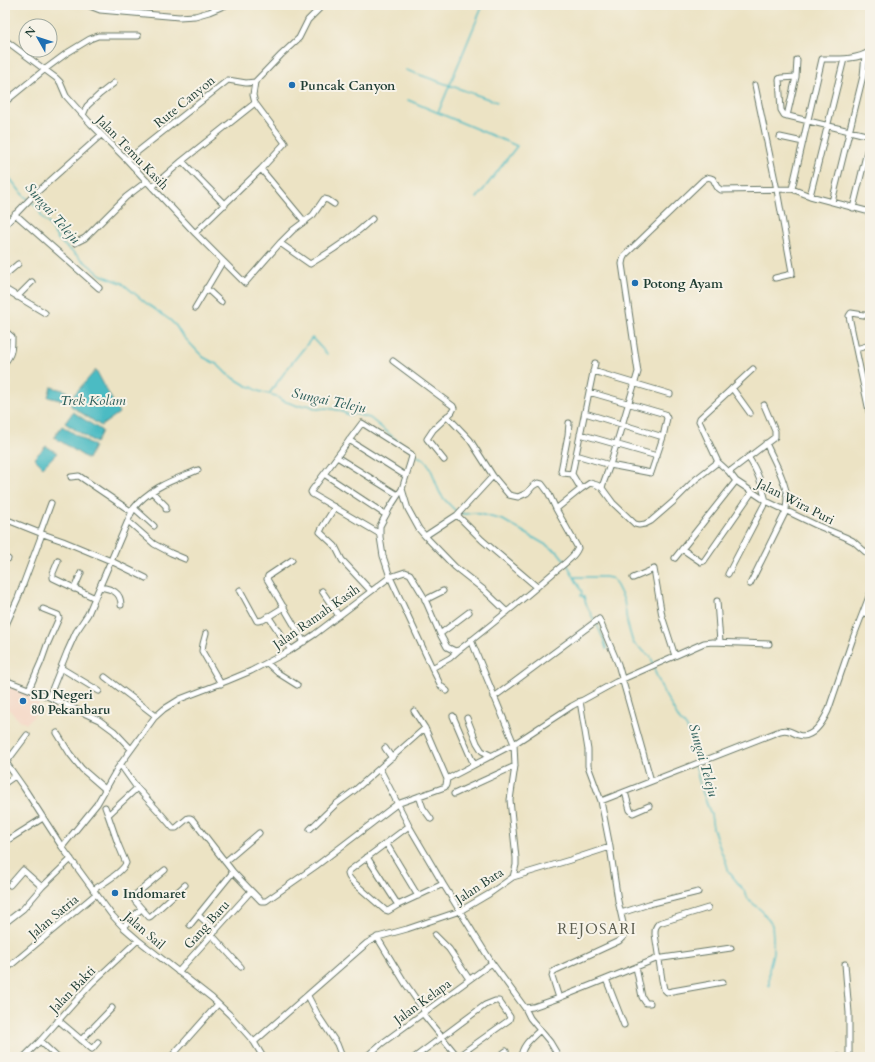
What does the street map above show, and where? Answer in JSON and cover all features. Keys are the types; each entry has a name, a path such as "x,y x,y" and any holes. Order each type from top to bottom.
{"street":[{"path":"87,5 100,10 179,17 195,16 226,5"},
{"path":"195,233 286,143 255,103 253,95 255,82 299,38 308,20 323,5"},
{"path":"5,102 44,70 67,53 90,39 98,36 138,36"},
{"name":"Jalan Temu Kasih","path":"5,40 60,82 66,96 101,135 127,160 195,233 245,283 280,243"},
{"path":"792,189 822,59 844,59 865,55 870,51"},
{"path":"832,202 863,76 865,55"},
{"path":"810,196 844,59"},
{"path":"787,116 796,77 797,60"},
{"path":"863,76 870,77"},
{"path":"796,77 779,79 782,113 787,116 870,136"},
{"name":"Rute Canyon","path":"127,160 228,80 246,83 255,82"},
{"path":"83,114 87,106 114,83"},
{"path":"755,85 777,190 792,272 792,274 775,278"},
{"path":"152,187 255,103"},
{"path":"5,225 24,204 101,135"},
{"path":"780,137 803,142"},
{"path":"853,208 870,140"},
{"path":"182,161 225,204"},
{"path":"261,169 305,222"},
{"path":"602,488 638,372 622,264 625,255 706,178 713,179 716,187 721,190 792,189 810,196 870,212"},
{"path":"75,243 85,238 126,197 147,182"},
{"path":"334,204 324,199 313,215 293,230 280,243 310,264 339,246 372,219"},
{"path":"15,214 98,288"},
{"path":"195,308 223,261"},
{"path":"5,275 18,264"},
{"path":"17,297 32,282"},
{"path":"206,288 221,302"},
{"path":"5,290 45,313"},
{"path":"870,316 849,314 870,416"},
{"path":"5,331 12,337 10,357 5,362"},
{"path":"856,349 870,346"},
{"path":"393,361 453,406 453,409 433,430 427,439 444,460"},
{"path":"572,474 595,363"},
{"path":"576,479 602,488 613,503 634,524 645,524 651,521 696,479 718,462 699,421 700,418 753,368"},
{"path":"593,371 670,394"},
{"path":"732,388 750,413"},
{"path":"576,455 610,465 652,473 667,418 666,414 589,392"},
{"path":"729,472 775,437 775,431 764,405"},
{"path":"585,413 663,437"},
{"path":"432,668 450,658 507,612 559,568 578,548 548,492 542,484 538,483 527,493 518,497 510,495 494,476 470,440 447,416"},
{"path":"380,534 314,496 311,492 362,423 412,456 402,489 380,526 383,556 390,577 432,668 441,686 447,691"},
{"path":"569,423 561,471 563,473 572,474 581,489"},
{"path":"580,434 657,456"},
{"path":"349,440 406,476"},
{"path":"750,584 786,511 787,498 784,485 766,443"},
{"path":"337,457 398,495"},
{"path":"728,574 766,501 759,477 754,465 748,457"},
{"name":"Jalan Wira Puri","path":"718,462 729,472 736,482 766,501 816,526 853,541 870,556"},
{"path":"49,697 76,632 88,614 133,510 139,502 158,487 198,470"},
{"path":"324,474 386,515"},
{"path":"71,477 79,476 133,510 154,526"},
{"path":"425,536 459,513 494,476"},
{"path":"674,558 736,482"},
{"path":"556,509 590,483"},
{"path":"402,489 408,509 419,529 455,567 484,590 507,612"},
{"path":"152,492 166,506 166,509"},
{"path":"682,549 701,562 704,561 752,492"},
{"path":"5,627 18,598 50,503"},
{"path":"335,507 320,532 335,546 342,560 371,591"},
{"path":"459,513 482,540 537,587"},
{"path":"5,518 111,561 146,578"},
{"path":"128,520 154,544 185,559"},
{"path":"292,560 267,578 304,642"},
{"path":"58,561 53,573 53,578 95,598"},
{"path":"634,578 654,569 662,616 675,656"},
{"name":"Jalan Ramah Kasih","path":"62,847 97,804 120,764 156,716 180,699 251,671 291,650 304,642 390,577 405,572 410,574 425,600 447,647 455,651 459,650"},
{"path":"74,589 81,573"},
{"path":"100,587 117,593 120,597 121,606"},
{"path":"240,590 257,621 260,621 284,607"},
{"path":"322,591 339,616"},
{"path":"425,600 442,591"},
{"path":"601,801 784,730 802,736 806,736 811,733 828,712 853,638 870,594"},
{"path":"717,601 720,642"},
{"path":"29,689 59,618 58,615 43,609"},
{"path":"440,634 469,612"},
{"path":"863,612 870,615"},
{"path":"268,616 291,650"},
{"path":"494,697 591,624 598,619 600,620 618,664 651,781"},
{"path":"206,633 202,651 221,684"},
{"name":"Jalan Bata","path":"254,1042 367,943 377,937 460,911 489,894 513,877 516,858 510,800 515,766 514,744 471,640"},
{"path":"447,779 514,744 580,701 622,679 704,643 720,642 769,644"},
{"path":"267,663 278,673 297,686"},
{"path":"60,668 99,691"},
{"path":"105,677 156,716"},
{"path":"5,680 49,697 99,720 114,731 131,749"},
{"path":"559,998 552,976 553,972 619,941 624,936 625,932 618,901 601,801 588,766 588,750 580,701"},
{"path":"120,764 137,788 173,828 176,828 188,818 192,819 233,872 261,901 266,901 316,866 397,804 445,787 447,779 426,728 414,711"},
{"path":"453,716 474,765"},
{"path":"467,718 477,743 482,751 492,756"},
{"path":"310,829 336,804 380,769 426,728"},
{"path":"57,733 70,754 82,769 105,789"},
{"path":"5,762 27,735"},
{"path":"386,748 392,758"},
{"name":"Jalan Sail","path":"5,762 16,776 62,847 111,914 138,940 230,1015 254,1042 264,1057"},
{"path":"454,794 515,766"},
{"path":"380,769 409,826 492,963 525,1008 530,1018 550,1042 559,1057"},
{"path":"5,783 16,776"},
{"path":"105,807 108,815 137,788"},
{"path":"625,792 630,810 633,812 649,806"},
{"path":"419,796 423,808 431,819"},
{"name":"Jalan Satria","path":"5,970 126,865 108,815"},
{"path":"5,842 43,818"},
{"path":"409,826 349,871 349,877 385,910 388,911 443,884"},
{"path":"226,862 259,833"},
{"path":"386,843 418,896"},
{"path":"513,877 563,863 610,847"},
{"path":"367,857 398,905"},
{"path":"5,924 23,909 42,887 71,859"},
{"path":"10,885 23,870 42,887"},
{"path":"164,870 135,895 135,901 149,917 185,885"},
{"path":"190,925 233,872"},
{"name":"Gang Baru","path":"178,972 251,891"},
{"path":"621,913 649,904 698,892"},
{"path":"708,908 659,923 656,926 655,930 664,989 667,992 723,982"},
{"path":"123,926 141,909"},
{"path":"198,915 242,967"},
{"path":"435,935 448,949 469,979"},
{"path":"377,937 424,1013 442,1036 458,1057 509,1020 510,1017 502,1004 498,1001 485,1005 442,1036 416,1057"},
{"name":"Jalan Bakti","path":"24,1057 91,984 138,940"},
{"path":"525,1008 533,1007 559,998 659,959 731,948"},
{"name":"Jalan Kelapa","path":"366,1057 381,1044 492,963"},
{"path":"845,964 849,1013 849,1057"},
{"path":"636,967 642,997 646,1003 650,1003"},
{"path":"606,979 624,1024"},
{"path":"308,996 318,1017 337,1044 342,1057"},
{"path":"171,1057 218,1004"},
{"path":"81,1040 112,1008"},
{"path":"58,1020 92,1049 98,1042"},
{"path":"521,1057 528,1041 540,1030"},
{"path":"40,1041 57,1057"},
{"path":"498,1057 506,1051"},
{"path":"831,1057 839,1057"}],"shaded area":[{"name":"SD Negeri 80 Pekanbaru","path":"5,682 42,697 33,717 26,724 17,718 5,705"}],"water":[{"name":"Trek Kolam","path":"96,370 119,413 101,426 71,406 71,398"},
{"path":"51,387 67,391 64,401 48,397"},
{"path":"73,412 102,431 96,443 65,423"},
{"path":"62,426 94,446 88,459 54,437"},
{"path":"46,446 57,453 43,467 34,458"}],"waterway":[{"path":"438,113 483,5"},
{"path":"406,70 497,102"},
{"path":"408,100 517,146 477,198"},
{"name":"Sungai Teleju","path":"5,172 23,195 39,210 43,219 49,224 58,239 64,245 101,275 122,283 170,320 203,357 218,365 227,374 258,391 276,396 281,400 298,406 308,405 317,409 326,408 338,410 349,415 355,414 370,418 405,447"},
{"path":"269,394 312,338 327,354"},
{"name":"Sungai Teleju","path":"413,453 427,462 441,494 457,512"},
{"name":"Sungai Teleju","path":"461,513 475,513 503,520 558,552 565,561"},
{"name":"Sungai Teleju","path":"567,564 582,592 581,596 584,597 594,620"},
{"name":"Sungai Teleju","path":"574,577 605,577 614,580 624,600 627,622 633,643 651,657 655,672 664,693 680,721 686,726 690,735 695,762"},
{"name":"Sungai Teleju","path":"596,623 604,640 606,649"},
{"name":"Sungai Teleju","path":"696,766 699,782 711,815 713,828 729,872 745,892 748,899 763,912 772,925 773,952 769,970 769,986"}],"place":[{"name":"Puncak Canyon","path":"292,85"},
{"name":"Potong Ayam","path":"635,283"},
{"name":"SD Negeri 80 Pekanbaru","path":"23,701"},
{"name":"Indomaret","path":"115,893"}],"district":[{"name":"REJOSARI","path":"597,929"}]}
